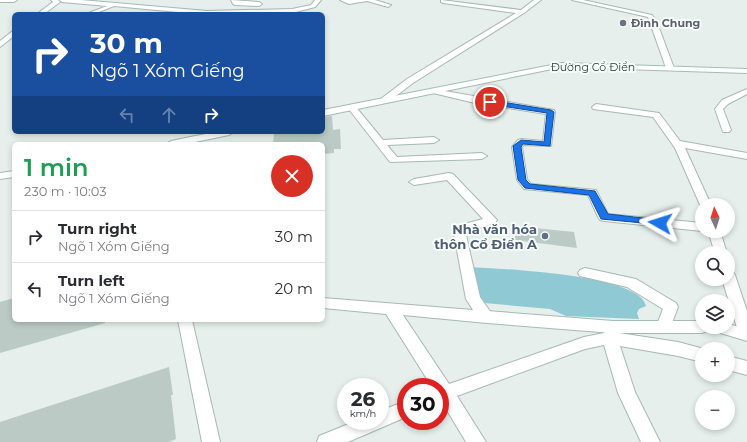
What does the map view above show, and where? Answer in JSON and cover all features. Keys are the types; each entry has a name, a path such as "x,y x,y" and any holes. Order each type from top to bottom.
{"street":[{"path":"0,0 14,0"},
{"path":"38,12 49,2 47,0"},
{"path":"38,12 57,2 54,0"},
{"path":"62,0 202,12"},
{"path":"234,0 234,3 260,2"},
{"path":"282,12 304,9 313,6 318,0"},
{"path":"343,0 349,2 366,0"},
{"path":"369,0 388,6"},
{"path":"527,0 536,1"},
{"path":"575,0 651,18 670,68"},
{"path":"443,1 522,12"},
{"path":"385,100 410,81 522,12 536,1"},
{"path":"254,12 260,2"},
{"path":"95,12 114,5"},
{"path":"1,35 12,27"},
{"path":"1,35 12,33"},
{"path":"0,45 12,34"},
{"name":"Đường Cổ Điển","path":"325,113 562,65 747,71"},
{"path":"436,91 475,100 551,112 548,144 521,142 517,146 522,180 528,187 592,192 604,217 695,226"},
{"path":"726,130 719,109 725,102 747,91"},
{"path":"596,107 656,114 678,144 702,198"},
{"path":"352,108 394,160 482,156"},
{"path":"181,142 219,134"},
{"path":"380,143 434,140"},
{"path":"678,144 747,156"},
{"path":"0,176 12,174"},
{"path":"414,182 449,176 491,220 472,226 460,234 473,299 487,317"},
{"path":"585,273 631,283 671,307 664,327"},
{"path":"732,286 747,334"},
{"path":"325,303 487,317 611,332 695,354"},
{"path":"391,309 433,378"},
{"path":"185,322 211,442"},
{"path":"449,392 611,332 664,327 695,327"},
{"path":"735,331 747,334"},
{"path":"611,332 627,393 651,442"},
{"path":"735,365 747,368"},
{"path":"449,402 477,442"},
{"path":"326,442 355,430"},
{"path":"655,442 660,442"}],"water":[{"path":"470,267 509,269 567,275 595,280 620,287 638,295 646,306 639,309 637,313 639,319 566,316 550,309 484,303 477,298"}],"building":[{"path":"332,116 333,130 340,129 341,149 334,149 334,153 325,154 325,142 273,142 274,134 325,134 325,117"},
{"name":"Nhà văn hóa thôn Cổ Điển A","path":"515,226 574,232 577,248 515,240"},
{"path":"12,299 12,322 105,323 0,353 0,302"},
{"path":"169,367 173,395 171,395 176,439 169,442 0,442 0,422"}],"place":[{"name":"Đình Chung","path":"623,23"},
{"name":"Nhà văn hóa thôn Cổ Điển A","path":"545,236"}],"route":[{"path":"490,102 551,112 548,144 521,142 517,146 522,180 528,187 592,192 604,217 660,223"}]}
